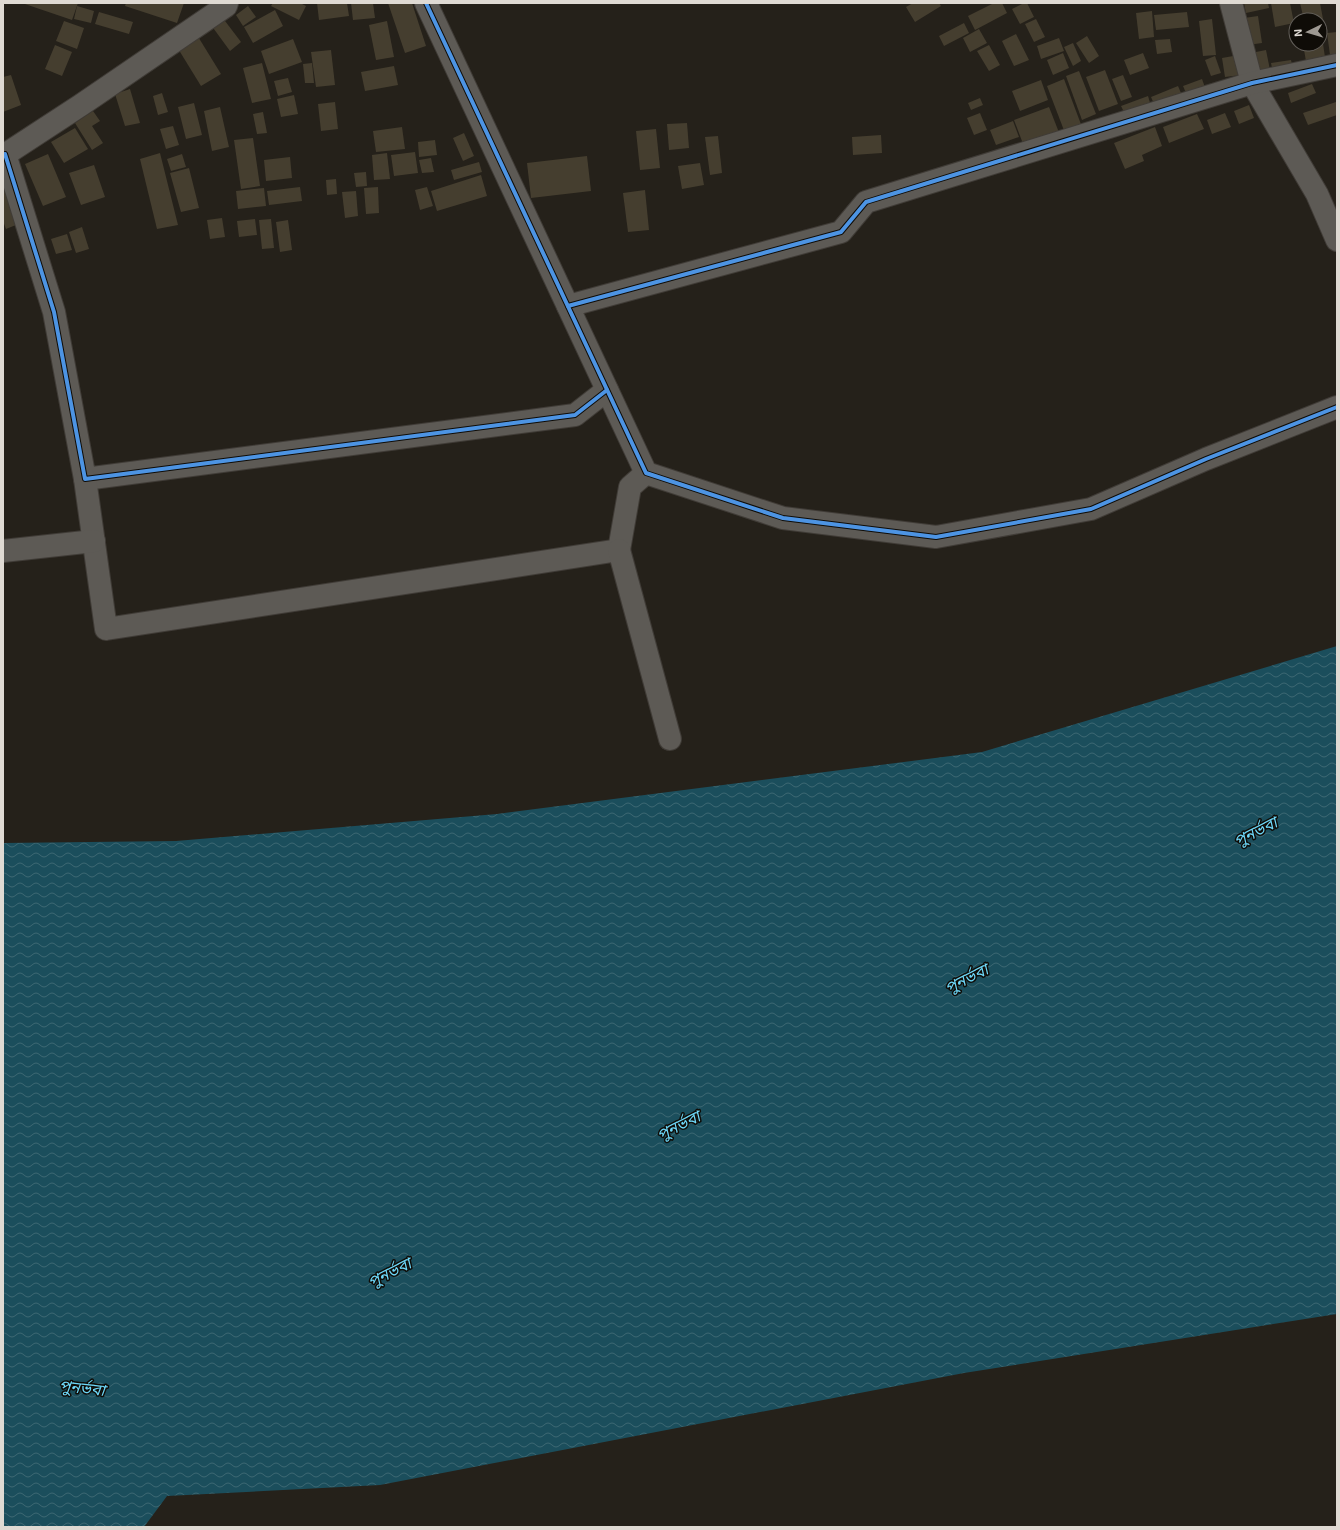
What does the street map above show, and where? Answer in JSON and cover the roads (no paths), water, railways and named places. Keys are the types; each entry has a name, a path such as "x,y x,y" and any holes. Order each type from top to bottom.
{"street":[{"path":"227,3 226,6 81,105 4,155 54,312 85,479 106,629 619,550"},
{"path":"426,3 646,473 782,518 936,537 1091,509 1206,459 1337,406"},
{"path":"1231,3 1252,83 1317,194 1337,240"},
{"path":"568,306 841,232 866,202 1252,83 1337,65"},
{"path":"85,479 575,415 607,390"},
{"path":"646,473 630,487 619,550 670,739"},
{"path":"3,551 94,541"}],"water":[{"name":"পুনর্ভবা","path":"1337,646 1337,1314 964,1373 380,1485 167,1496 144,1527 3,1527 3,843 176,841 497,814 982,752"}]}
